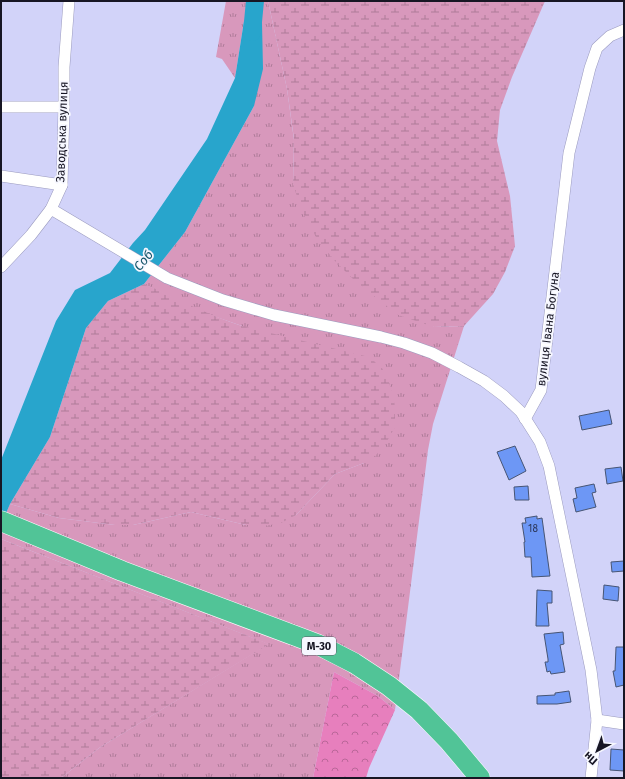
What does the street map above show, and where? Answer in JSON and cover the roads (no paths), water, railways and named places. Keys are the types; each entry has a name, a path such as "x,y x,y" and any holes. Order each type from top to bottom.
{"highway":[{"name":"М-30","path":"1,521 122,571 317,644 354,663 389,686 418,710 449,741 480,778"}],"street":[{"name":"Заводська вулиця","path":"1,267 32,235 51,209 62,185 64,67 69,1"},
{"name":"вулиця Івана Богуна","path":"525,419 541,390 569,154 590,68 597,48 602,41 624,30"},
{"path":"1,107 64,107"},
{"path":"1,176 62,185"},
{"path":"51,209 167,278 248,308 274,315 381,337 432,353 459,366 484,382 504,396 521,412 540,442 549,466 589,658 597,720 591,778"},
{"path":"597,720 624,724"}],"water":[{"path":"254,9 262,23 263,69 254,106 185,232 144,284 108,301 86,328 50,437 10,504 1,525 1,460 56,321 75,290 110,273 145,230 207,139 235,78 244,21"}],"waterway":[{"name":"Соб","path":"252,32 255,1"}]}
